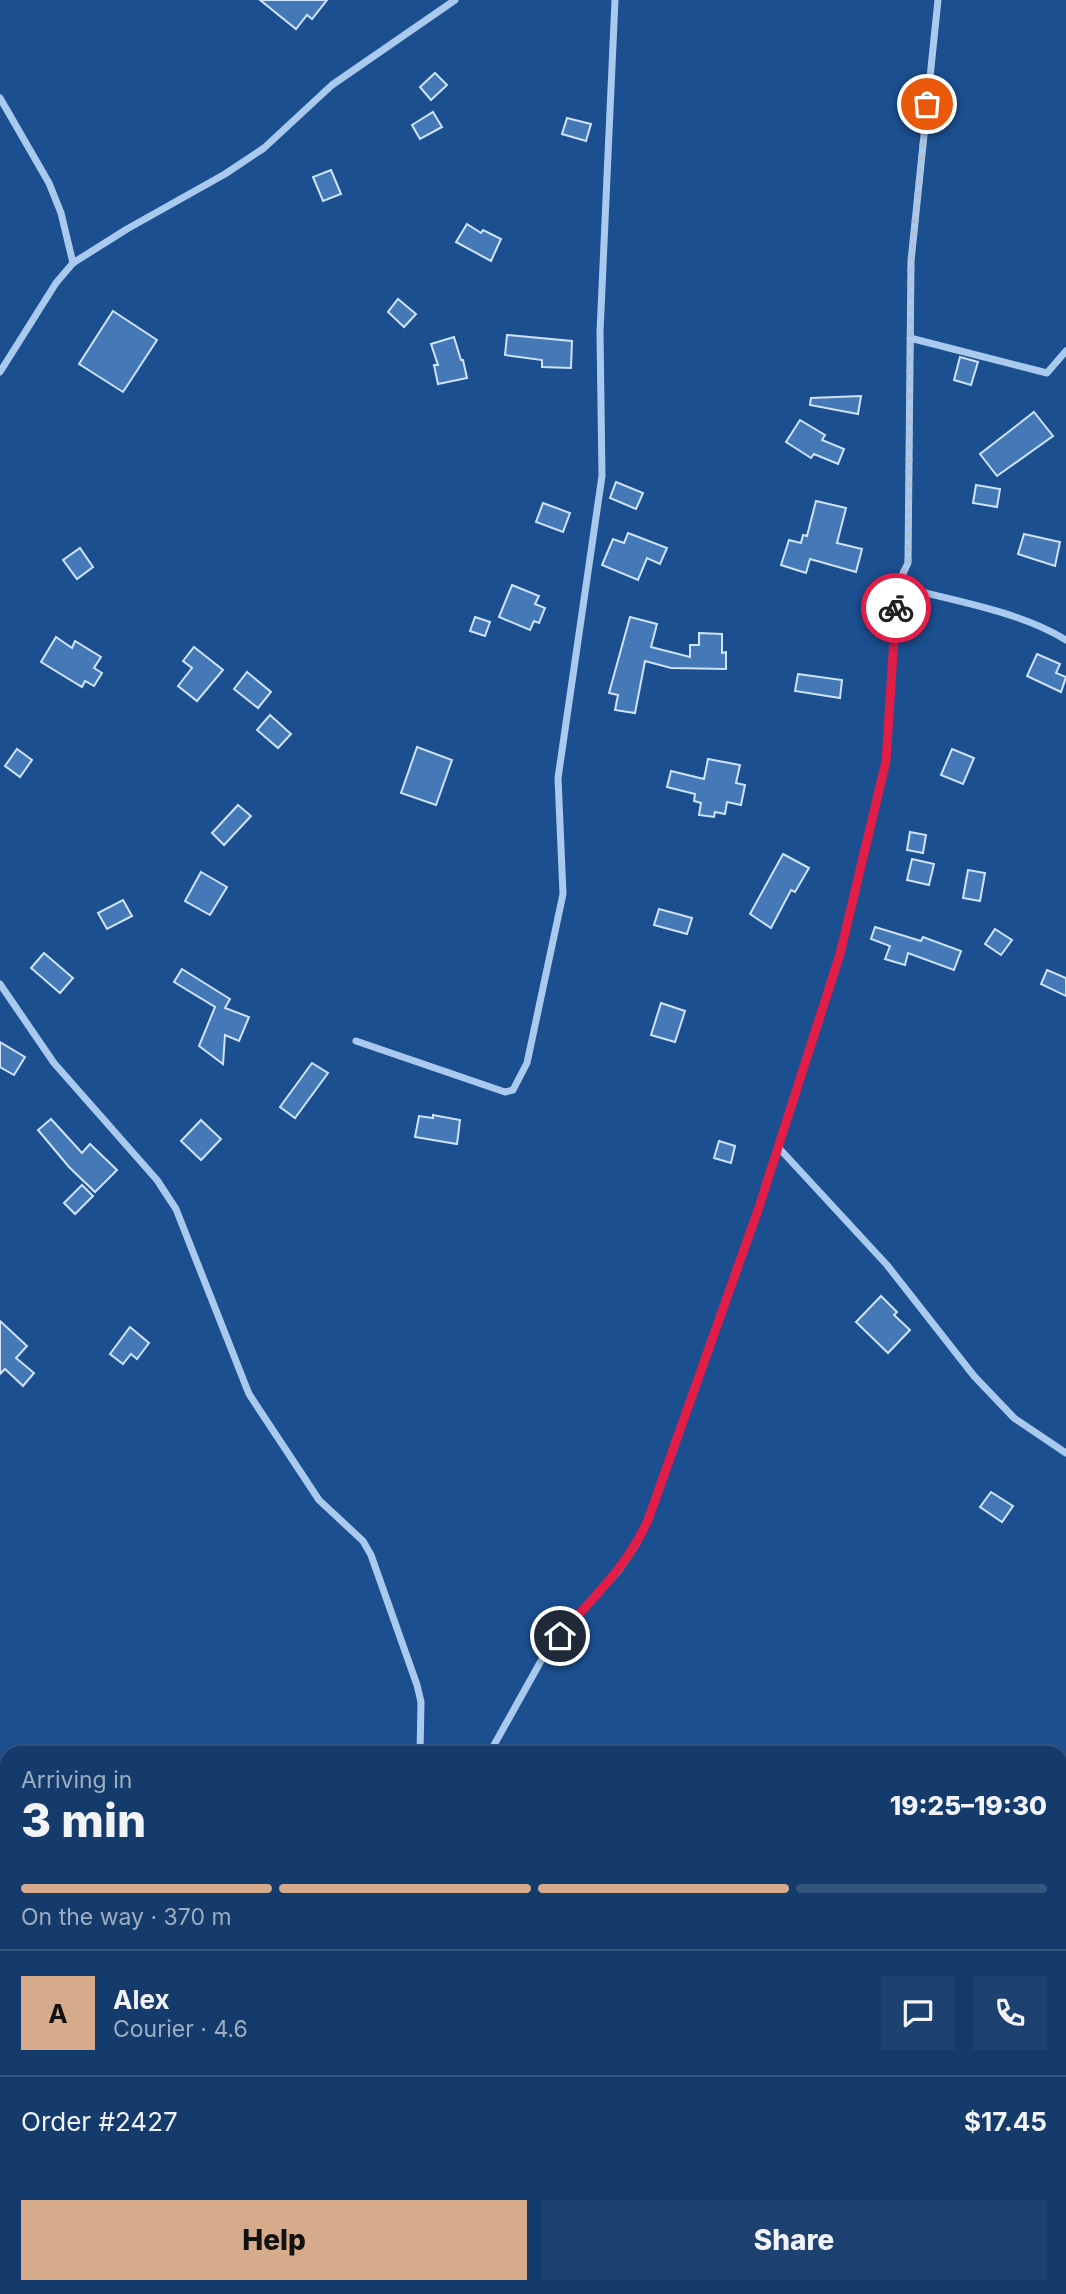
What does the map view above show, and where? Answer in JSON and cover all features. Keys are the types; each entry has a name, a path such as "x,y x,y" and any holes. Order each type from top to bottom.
{"street":[{"path":"0,372 56,283 73,263 254,155 332,85 455,0"},
{"path":"356,1041 505,1092 513,1090 527,1063 563,894 558,778 602,476 600,332 615,0"},
{"path":"493,1746 546,1652 619,1570 637,1543 689,1404 778,1147 840,954 886,761 897,586 908,563 911,261 938,0"},
{"path":"0,98 49,183 61,214 73,263"},
{"path":"910,338 1047,373 1066,351"},
{"path":"897,586 1021,619 1047,628 1066,640"},
{"path":"0,984 54,1063 157,1180 176,1209 248,1394 319,1500 363,1541 371,1555 417,1685 421,1702 420,1746"},
{"path":"778,1147 887,1265 974,1376 1014,1418 1066,1453"}],"building":[{"path":"260,0 327,0 312,19 307,15 296,29"},
{"path":"435,73 447,85 431,100 420,87"},
{"path":"433,112 442,127 420,139 412,125"},
{"path":"567,118 591,124 586,141 562,134"},
{"path":"331,170 341,194 323,201 313,177"},
{"path":"467,224 481,233 483,230 501,239 491,261 456,242"},
{"path":"398,299 416,314 404,327 388,312"},
{"path":"113,311 157,340 123,392 79,364"},
{"path":"507,335 572,341 571,368 542,367 542,360 505,355"},
{"path":"454,337 467,378 438,384 434,365 438,365 431,344"},
{"path":"960,357 978,362 971,385 954,380"},
{"path":"861,396 858,414 810,405 811,398"},
{"path":"1034,412 1053,436 997,476 980,454"},
{"path":"800,420 825,435 822,440 844,449 838,464 814,454 811,458 786,442"},
{"path":"616,482 643,493 636,509 610,498"},
{"path":"976,485 1000,489 997,507 973,503"},
{"path":"816,501 846,508 837,543 862,549 856,572 810,559 806,573 781,565 789,540 801,543 803,535 807,536"},
{"path":"543,503 570,513 563,532 536,522"},
{"path":"628,533 667,548 660,564 647,558 638,580 602,565 613,539 624,543"},
{"path":"1024,534 1060,542 1055,566 1018,554"},
{"path":"80,548 93,567 77,579 63,560"},
{"path":"512,585 539,596 535,604 545,608 539,623 534,621 530,630 499,617"},
{"path":"475,617 490,622 485,636 470,631"},
{"path":"630,617 657,624 651,647 690,657 690,645 699,645 699,633 722,634 722,653 726,652 726,669 671,668 645,661 635,713 615,710 618,695 609,693"},
{"path":"56,637 72,648 75,641 101,657 94,668 102,673 94,686 85,681 82,687 41,662"},
{"path":"194,647 223,670 197,701 178,686 192,668 183,661"},
{"path":"1037,654 1060,664 1056,673 1066,677 1061,692 1027,676"},
{"path":"247,672 271,692 258,708 234,689"},
{"path":"798,674 842,680 840,698 795,691"},
{"path":"270,715 291,734 278,748 257,730"},
{"path":"417,747 452,760 436,805 401,793"},
{"path":"17,749 32,760 20,777 5,766"},
{"path":"952,749 974,758 963,784 941,775"},
{"path":"708,759 740,765 736,783 745,785 741,805 727,802 725,814 715,812 714,817 699,815 701,803 694,801 695,794 667,787 671,771 704,779"},
{"path":"238,805 251,816 224,845 212,833"},
{"path":"910,832 926,835 923,853 907,850"},
{"path":"783,854 809,868 795,892 791,890 771,928 750,914"},
{"path":"912,859 934,864 929,885 907,880"},
{"path":"968,870 985,873 980,901 963,898"},
{"path":"201,872 227,887 210,915 185,901"},
{"path":"123,900 132,916 107,929 98,913"},
{"path":"659,909 692,918 687,934 654,925"},
{"path":"875,927 921,941 923,937 961,951 954,970 908,953 905,965 885,959 890,946 871,939"},
{"path":"995,929 1012,940 1001,955 985,944"},
{"path":"44,953 73,978 60,993 31,968"},
{"path":"182,969 230,999 225,1008 249,1017 239,1041 225,1035 223,1064 199,1046 215,1007 174,982"},
{"path":"1047,970 1066,978 1066,996 1041,984"},
{"path":"661,1003 685,1011 675,1042 651,1035"},
{"path":"0,1042 25,1057 14,1075 0,1067"},
{"path":"312,1063 328,1073 295,1118 280,1107"},
{"path":"433,1115 460,1120 457,1144 415,1137 419,1116 433,1118"},
{"path":"51,1119 82,1153 90,1144 117,1170 95,1192 69,1167 38,1130"},
{"path":"201,1120 221,1139 201,1160 181,1141"},
{"path":"719,1141 735,1146 731,1163 714,1158"},
{"path":"82,1185 93,1196 75,1214 64,1203"},
{"path":"881,1296 897,1312 894,1315 910,1330 888,1353 856,1322"},
{"path":"0,1321 27,1346 16,1358 34,1373 23,1386 5,1369 0,1374"},
{"path":"130,1327 149,1343 137,1359 131,1354 123,1364 110,1354"},
{"path":"991,1492 1013,1506 1002,1522 980,1507"}],"way so far":[{"path":"896,608 897,586 908,563 911,261 927,104"}],"route":[{"path":"560,1636 619,1570 648,1520 758,1210 840,954 886,761 896,608"}]}
